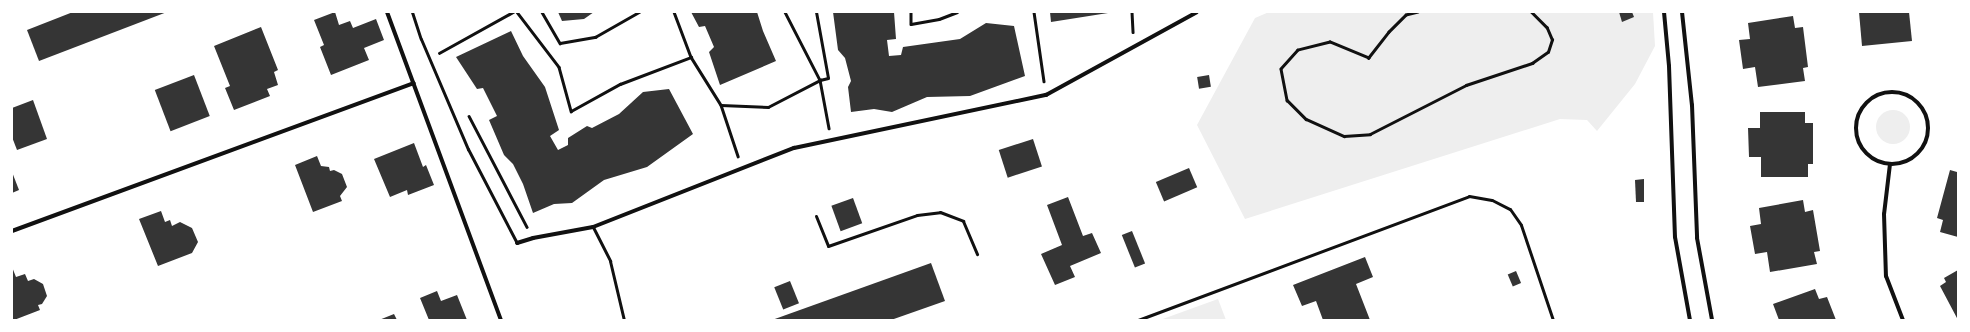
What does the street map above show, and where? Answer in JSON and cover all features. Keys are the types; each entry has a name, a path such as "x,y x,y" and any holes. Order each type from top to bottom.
{"street":[{"path":"387,12 501,320"},
{"path":"517,243 533,238 593,227 794,148 1046,95 1197,12"},
{"path":"1664,12 1669,66 1675,237 1690,320"},
{"path":"1682,12 1692,105 1697,238 1712,320"},
{"path":"12,231 414,83"},
{"path":"1894,92 1905,94 1915,100 1922,108 1927,119 1928,130 1926,141 1916,155 1902,163 1890,164 1878,161 1868,154 1860,145 1857,133 1857,120 1862,109 1871,100 1881,94 1894,92"},
{"path":"1890,164 1884,214 1886,276 1903,320"}],"lane":[{"path":"412,12 421,39 468,149 517,243"},
{"path":"1138,320 1469,196 1492,200 1510,209 1521,225 1554,320"},
{"path":"816,216 828,246 917,215 940,212 964,220 977,254"},
{"path":"593,227 610,261 624,320"}],"path":[{"path":"434,48 437,54 513,12"},
{"path":"517,12 558,67 571,111 620,84 691,57"},
{"path":"542,12 560,43 596,37 639,12"},
{"path":"674,12 691,57 721,105 742,168"},
{"path":"785,12 820,80 832,140"},
{"path":"721,105 768,107 820,80 828,78 816,12"},
{"path":"911,12 911,24 939,19 957,12"},
{"path":"1034,12 1046,95"},
{"path":"1132,12 1134,46"},
{"path":"1418,12 1406,15 1389,32 1369,58 1330,42 1298,50 1281,69 1287,100 1306,119 1344,136 1370,134 1466,85 1532,63 1548,52 1552,40 1547,28 1531,12"},
{"path":"466,109 533,238"}],"shaded area":[{"path":"1269,12 1653,12 1655,46 1635,84 1597,131 1587,120 1560,119 1245,219 1197,125 1255,18"},
{"path":"1890,110 1896,110 1900,111 1907,117 1910,127 1909,134 1903,141 1896,144 1890,144 1886,143 1879,137 1876,130 1876,124 1877,120 1883,113"},
{"path":"1218,299 1226,320 1160,320"}],"building":[{"path":"73,12 167,12 39,61 27,30"},
{"path":"335,12 339,25 350,21 353,28 376,19 384,40 364,48 369,60 331,75 320,47 324,45 314,20"},
{"path":"558,12 594,12 584,19 562,21"},
{"path":"691,12 757,12 763,31 776,61 720,85 709,52 714,47 705,26 699,27"},
{"path":"833,12 894,12 896,39 887,40 889,56 901,55 903,47 960,39 986,23 1014,26 1025,76 970,96 927,97 892,112 874,109 851,112 848,87 851,81 845,58 838,50"},
{"path":"1050,12 1108,12 1108,13 1051,22"},
{"path":"1619,12 1632,12 1634,17 1622,22"},
{"path":"1859,12 1909,12 1912,41 1862,46"},
{"path":"1793,16 1795,28 1803,27 1808,67 1803,68 1805,81 1758,87 1755,67 1743,69 1739,40 1750,39 1748,23"},
{"path":"261,27 278,70 274,72 278,85 267,89 270,96 234,110 225,88 230,86 214,46"},
{"path":"511,31 523,56 545,87 559,130 550,136 558,150 568,145 568,138 587,126 592,128 619,114 643,92 669,89 693,134 647,167 604,180 572,203 554,204 533,213 523,184 513,164 504,155 489,120 497,116 483,88 477,89 456,57"},
{"path":"194,75 210,116 171,131 155,90"},
{"path":"1209,75 1211,87 1199,89 1197,77"},
{"path":"33,100 47,139 17,150 12,137 12,108"},
{"path":"1760,112 1805,112 1805,123 1813,123 1813,164 1808,164 1808,177 1761,177 1761,157 1749,157 1748,128 1760,128"},
{"path":"1033,139 1042,167 1008,178 999,150"},
{"path":"414,143 423,167 426,165 434,185 408,195 407,190 390,197 374,159"},
{"path":"317,156 321,166 329,167 330,171 334,170 342,174 347,187 340,196 342,201 313,212 295,165"},
{"path":"1189,168 1197,187 1164,201 1156,182"},
{"path":"1958,169 1958,237 1940,232 1943,220 1937,218 1950,170 1957,172"},
{"path":"12,172 19,190 12,193"},
{"path":"1644,179 1644,202 1636,202 1635,180"},
{"path":"1068,197 1083,236 1092,233 1101,253 1070,266 1075,277 1055,285 1041,254 1062,245 1047,205"},
{"path":"853,198 862,223 841,231 831,206"},
{"path":"1803,200 1805,212 1813,210 1820,251 1814,252 1817,264 1770,272 1767,252 1755,254 1750,226 1761,224 1759,208"},
{"path":"161,211 165,222 170,220 172,226 180,222 192,228 198,242 192,253 158,266 139,219"},
{"path":"1132,231 1145,263 1135,268 1122,235"},
{"path":"1365,257 1373,277 1356,284 1370,320 1323,320 1316,301 1302,306 1293,285"},
{"path":"931,263 945,301 891,320 772,320"},
{"path":"12,267 16,277 25,274 28,281 34,279 43,284 47,296 42,304 38,305 40,310 14,320 12,320"},
{"path":"1958,270 1958,320 1940,286 1946,282 1944,278"},
{"path":"1516,271 1521,283 1513,286 1508,275"},
{"path":"790,281 799,303 783,310 774,287"},
{"path":"1815,289 1819,299 1827,297 1836,320 1779,320 1773,304"},
{"path":"437,291 441,301 457,295 467,320 429,320 420,298"},
{"path":"394,314 397,320 379,320"}]}
